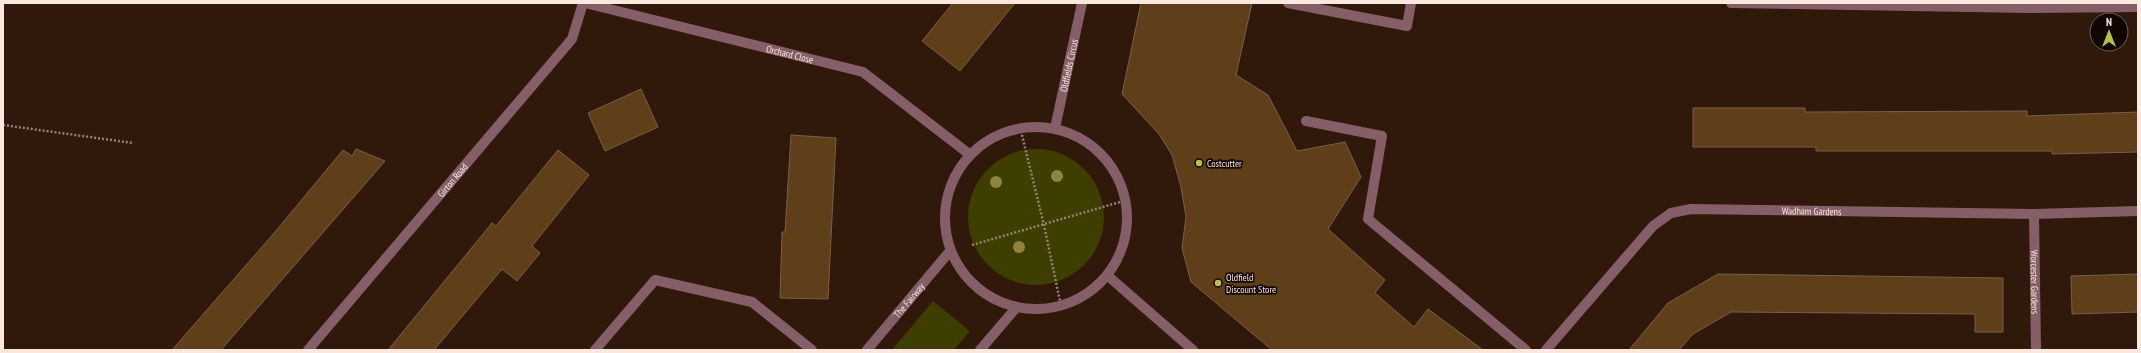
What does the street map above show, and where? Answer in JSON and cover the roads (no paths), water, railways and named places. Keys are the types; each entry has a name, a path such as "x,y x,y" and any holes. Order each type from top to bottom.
{"street":[{"name":"Orchard Close","path":"584,3 863,72 969,154"},
{"name":"Girton Road","path":"308,350 572,39 584,3"},
{"name":"Oldfields Circus","path":"1055,128 1082,3"},
{"path":"1288,3 1407,26 1411,3"},
{"path":"1731,3 2138,7"},
{"path":"1306,121 1382,136 1368,219 1526,350"},
{"path":"1020,127 1055,128 1094,145 1109,160 1122,183 1127,200 1124,248 1108,276 1086,296 1061,306 1038,310 1016,308 994,300 969,280 950,251 945,206 954,177 969,154 988,139 1020,127"},
{"name":"Wadham Gardens","path":"1546,350 1653,226 1671,213 1691,209 2034,214 2138,211"},
{"name":"Worcester Gardens","path":"2034,214 2036,350"},
{"name":"The Fairway","path":"868,350 950,251"},
{"path":"1108,276 1193,350"},
{"path":"595,350 655,280 752,302 812,350"},
{"path":"980,350 1016,308"}],"place":[{"name":"Costcutter","path":"1199,163"},
{"name":"Oldfield Discount Store","path":"1218,283"}]}
